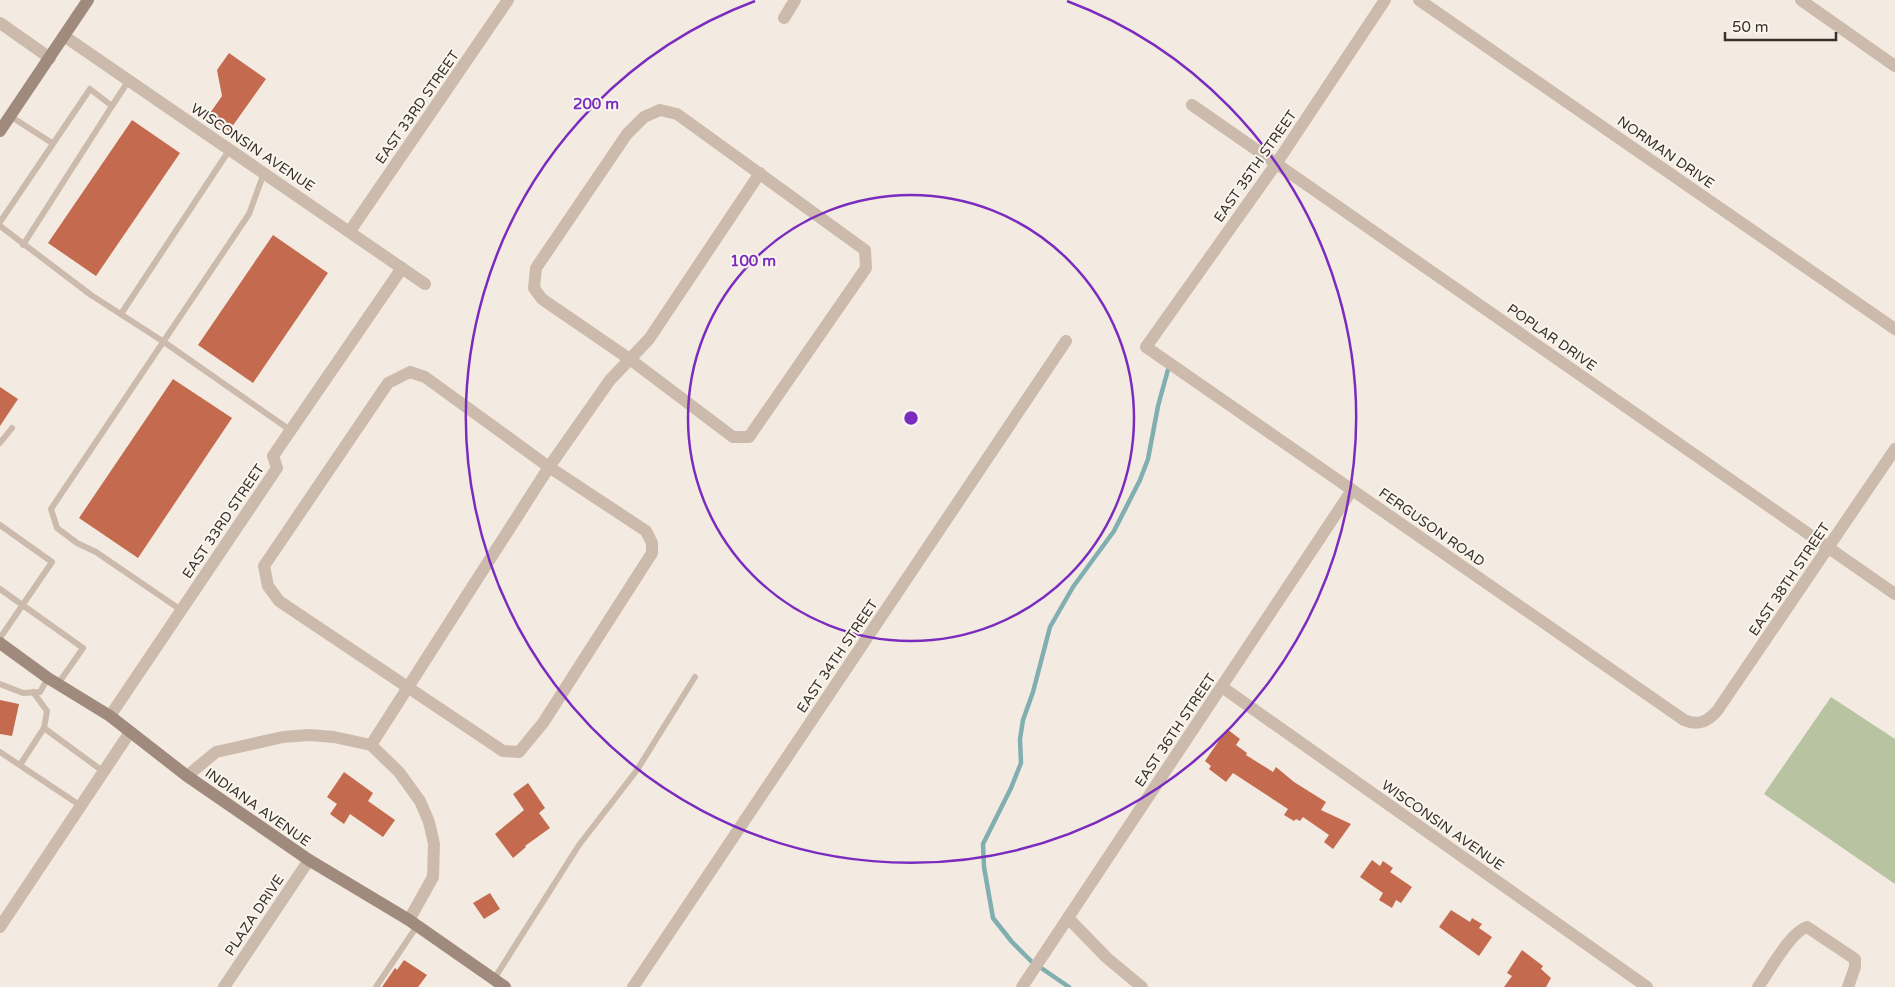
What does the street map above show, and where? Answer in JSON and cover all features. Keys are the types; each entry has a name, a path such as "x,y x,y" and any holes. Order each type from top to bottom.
{"street":[{"path":"0,131 88,0"},
{"name":"EAST 33RD STREET","path":"350,231 508,0"},
{"path":"784,18 796,0"},
{"name":"EAST 35TH STREET","path":"1146,347 1276,164 1385,0"},
{"name":"NORMAN DRIVE","path":"1419,0 1895,329"},
{"path":"1801,0 1895,66"},
{"path":"0,23 50,58"},
{"name":"WISCONSIN AVENUE","path":"64,36 425,284"},
{"name":"POPLAR DRIVE","path":"1192,105 1895,594"},
{"path":"660,110 676,114 760,173 865,250 866,268 748,437 733,437 631,360 542,299 534,288 536,268 627,134 644,117 660,110"},
{"path":"371,745 549,468 610,380 649,339 760,173"},
{"name":"EAST 33RD STREET","path":"110,716 277,468 273,456 402,268"},
{"name":"EAST 34TH STREET","path":"633,987 1066,341"},
{"name":"FERGUSON ROAD","path":"1146,347 1684,720 1695,724 1704,722"},
{"path":"410,372 425,377 549,468 646,531 652,543 652,553 548,715 518,752 503,751 279,601 268,586 264,566 388,383 410,372"},
{"name":"EAST 38TH STREET","path":"1704,722 1717,711 1895,450"},
{"name":"EAST 36TH STREET","path":"1022,987 1352,490"},
{"name":"INDIANA AVENUE","path":"0,643 53,681 110,716 187,776 310,860 413,923 501,985"},
{"name":"WISCONSIN AVENUE","path":"1222,687 1647,987"},
{"path":"0,927 130,732"},
{"path":"187,776 216,752 274,738 309,735 356,740 371,745 404,779 420,801 429,822 434,844 433,877 413,923"},
{"name":"PLAZA DRIVE","path":"224,987 310,860"},
{"path":"1068,918 1107,958 1142,987"},
{"path":"1758,987 1792,938 1800,929 1808,927 1855,959 1856,968 1848,987"}],"lane":[{"path":"23,245 129,80"},
{"path":"0,222 90,89 112,106"},
{"path":"10,116 52,143"},
{"path":"121,314 230,149"},
{"path":"182,610 96,552 77,543 58,528 51,509 249,214 264,173"},
{"path":"0,226 91,296 164,342 290,430"},
{"path":"0,443 12,428"},
{"path":"0,526 52,562 0,638"},
{"path":"0,589 83,648 53,681 40,692 23,693 0,684"},
{"path":"501,985 579,845 636,770 695,677"},
{"path":"20,765 44,728 47,711 33,692"},
{"path":"44,728 104,772"},
{"path":"0,752 81,806"},
{"path":"376,987 413,923"}],"green space":[{"path":"1831,697 1895,739 1895,884 1764,794"}],"building":[{"path":"229,53 266,79 229,131 208,116 222,96 217,70"},
{"path":"132,120 180,153 96,276 48,243"},
{"path":"273,235 328,273 253,383 198,345"},
{"path":"173,379 232,418 138,558 79,518"},
{"path":"0,387 18,399 0,426"},
{"path":"0,700 19,704 12,736 0,734"},
{"path":"1227,729 1240,739 1236,745 1247,753 1246,755 1273,772 1276,767 1294,782 1326,802 1321,810 1351,824 1333,849 1324,842 1329,835 1303,817 1300,821 1296,819 1294,821 1284,815 1288,809 1233,773 1226,782 1209,769 1211,766 1205,761"},
{"path":"344,772 373,793 368,801 395,820 383,837 350,814 344,824 330,814 337,804 327,797"},
{"path":"528,783 545,808 539,813 550,828 525,846 513,858 495,834 524,810 513,794"},
{"path":"1372,860 1380,866 1383,861 1393,868 1390,872 1412,887 1401,903 1396,900 1392,908 1379,900 1383,893 1360,877"},
{"path":"490,893 500,909 484,919 473,903"},
{"path":"1451,910 1470,922 1472,918 1482,924 1479,928 1492,937 1479,956 1439,927"},
{"path":"1522,950 1543,966 1541,969 1551,978 1546,987 1504,987 1512,976 1507,973"},
{"path":"404,960 427,975 418,987 382,987 395,968 397,970"}],"waterway":[{"path":"1069,987 1031,961 1012,942 993,918 984,867 983,844 1011,788 1021,763 1020,739 1023,720 1033,692 1050,627 1073,587 1114,531 1140,480 1148,459 1158,406 1169,366"}]}
